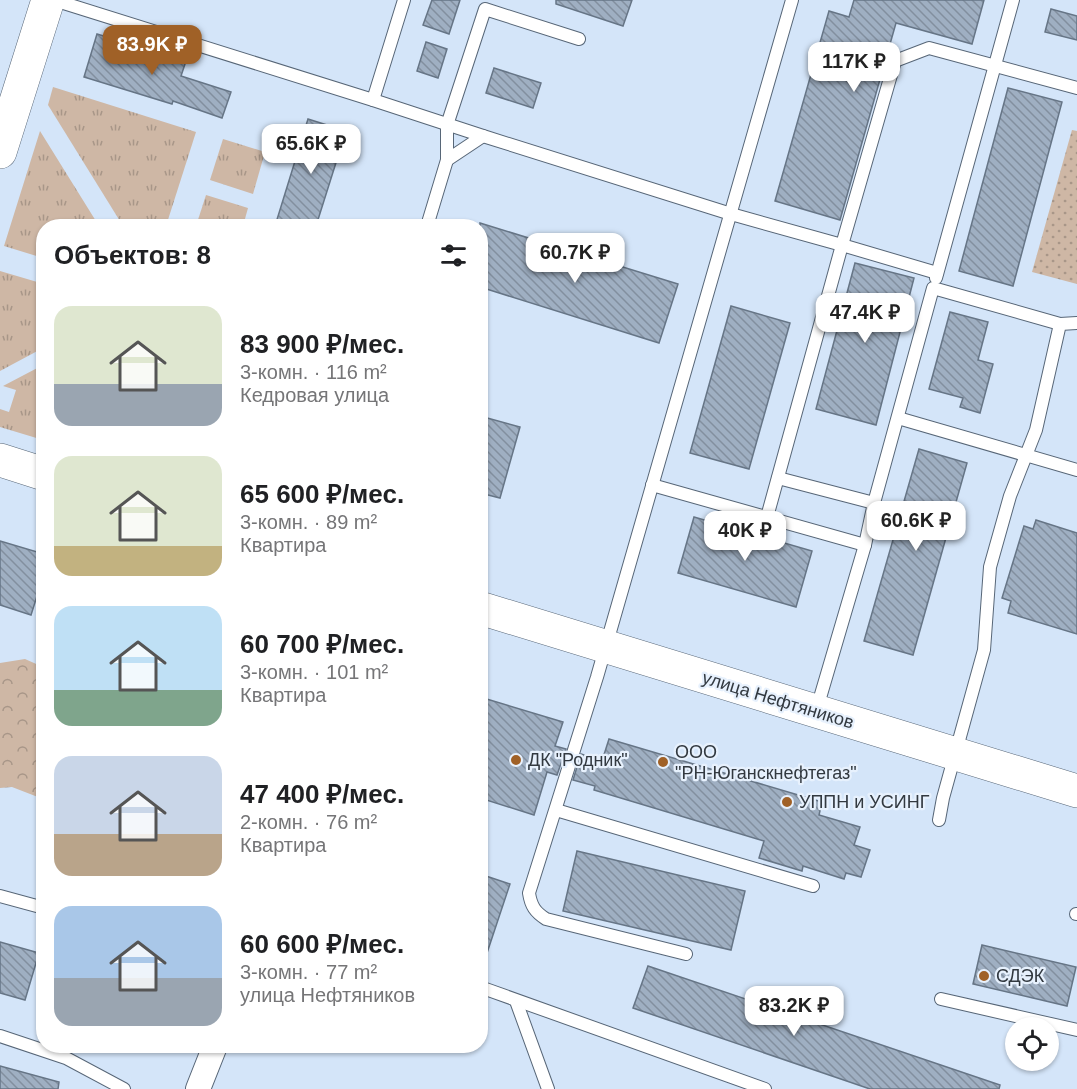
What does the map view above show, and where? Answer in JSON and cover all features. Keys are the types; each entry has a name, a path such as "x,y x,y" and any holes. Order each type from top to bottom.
{"street":[{"path":"0,152 15,89 48,0"},
{"path":"0,460 36,471"},
{"name":"улица Нефтяников","path":"488,610 1077,791"},
{"path":"198,1089 212,1053"}],"lane":[{"path":"54,0 731,213 937,273"},
{"path":"373,100 404,0"},
{"path":"686,954 546,919 530,904 529,893 605,646 792,0"},
{"path":"816,712 865,545 874,503 1012,0"},
{"path":"429,219 447,160 447,125 484,9 579,39"},
{"path":"767,517 895,61 929,48 1077,88"},
{"path":"447,160 483,136"},
{"path":"933,288 1060,324 1077,324"},
{"path":"939,820 984,650 990,567 1010,496 1035,430 1060,324"},
{"path":"898,418 1077,470"},
{"path":"778,478 874,503"},
{"path":"652,485 865,545"},
{"path":"556,810 813,886"},
{"path":"0,896 36,906"},
{"path":"488,990 745,1086 765,1089"},
{"path":"941,999 1077,1030"},
{"path":"516,1001 548,1089"},
{"path":"0,1036 36,1048"},
{"path":"51,1053 66,1058 124,1089"}],"green space":[{"path":"53,87 196,132 168,219 119,219 48,105"},
{"path":"1072,130 1077,131 1077,284 1032,272"},
{"path":"40,131 95,219 36,219 36,256 4,246"},
{"path":"223,139 265,152 253,194 210,180"},
{"path":"206,195 248,208 245,219 198,219"},
{"path":"0,271 36,282 36,352 0,371"},
{"path":"36,369 36,438 0,427 0,409 9,412 16,390 3,386"},
{"path":"25,659 36,664 36,796 12,787 0,788 0,663"}],"building":[{"path":"432,0 460,0 449,34 423,25"},
{"path":"556,0 632,0 623,26 556,4"},
{"path":"854,0 984,0 972,44 896,23 840,220 775,201 829,11 849,17"},
{"path":"1051,9 1077,16 1077,40 1045,32"},
{"path":"97,34 186,61 181,76 231,92 222,118 173,101 172,104 84,77"},
{"path":"426,42 447,49 438,78 417,71"},
{"path":"494,68 541,83 533,108 486,93"},
{"path":"1008,88 1062,102 1013,286 959,271"},
{"path":"308,119 346,131 318,219 277,219"},
{"path":"488,225 678,284 659,343 488,290"},
{"path":"855,263 914,278 876,425 816,409"},
{"path":"731,306 790,323 749,469 690,453"},
{"path":"950,312 988,322 978,360 993,364 980,413 960,407 963,398 929,389"},
{"path":"488,418 520,427 500,498 488,495"},
{"path":"919,449 967,463 913,655 864,641"},
{"path":"694,517 812,551 796,607 678,573"},
{"path":"1036,520 1077,533 1077,634 1008,613 1011,601 1002,598 1024,526 1033,529"},
{"path":"0,541 36,552 36,599 31,615 0,605"},
{"name":"ДК \"Родник\"","path":"488,699 563,722 555,746 566,749 557,775 547,772 534,815 488,801"},
{"path":"609,739 822,802 819,815 860,827 854,845 870,850 861,877 846,873 844,879 803,866 802,871 759,858 764,841 594,790 595,786 573,780 581,754 602,761"},
{"path":"577,851 745,891 731,950 563,911"},
{"path":"488,877 510,884 488,950"},
{"path":"0,942 36,952 36,963 25,1000 0,993"},
{"path":"982,945 1076,967 1067,1006 973,984"},
{"path":"648,966 1000,1085 999,1089 870,1089 633,1008"},
{"path":"0,1066 59,1082 58,1089 0,1089"}],"place":[{"name":"ДК \"Родник\"","path":"516,760"},
{"name":"ООО \"РН-Юганскнефтегаз\"","path":"663,762"},
{"name":"УППН и УСИНГ","path":"787,802"},
{"name":"СДЭК","path":"984,976"}]}
